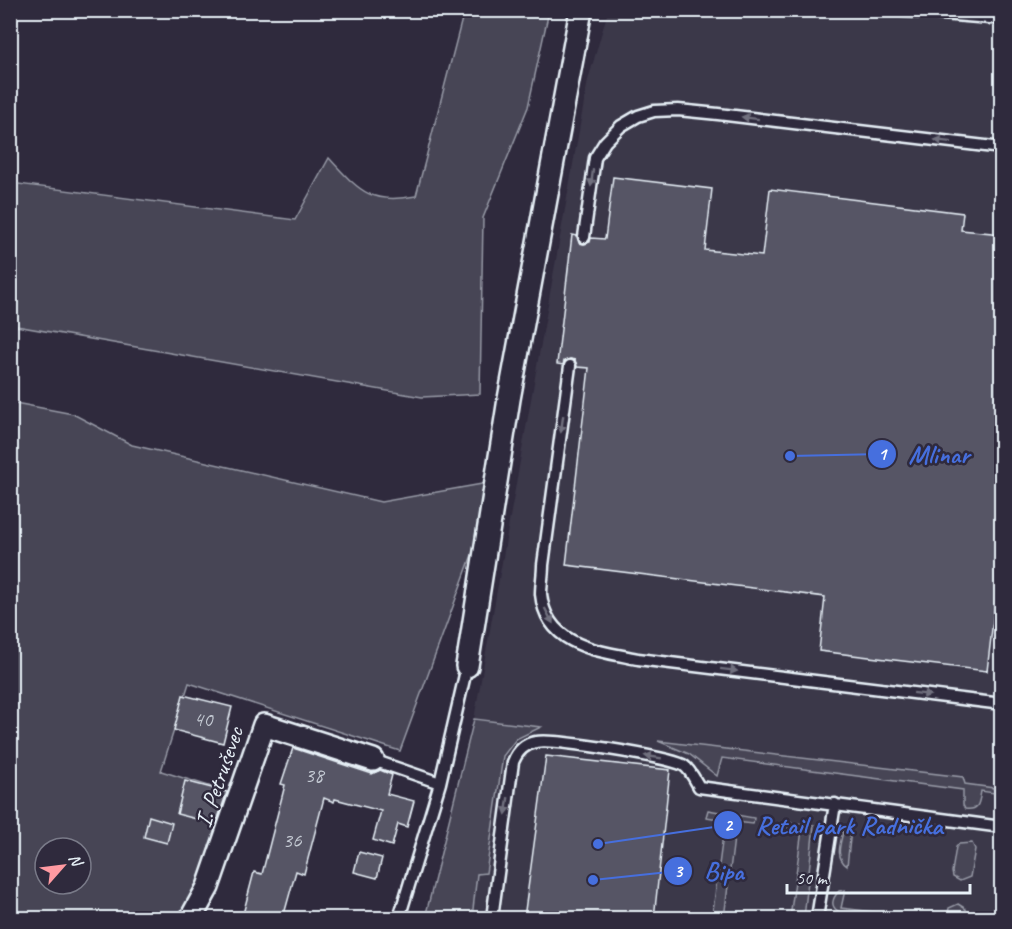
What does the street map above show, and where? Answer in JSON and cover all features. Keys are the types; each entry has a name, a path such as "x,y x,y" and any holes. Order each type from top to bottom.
{"street":[{"path":"466,666 509,399 581,10"},
{"name":"I. Petruševec","path":"191,918 208,887 264,725 373,760"}],"lane":[{"path":"894,10 1002,19"},
{"path":"584,237 595,158 605,142 621,126 638,116 654,111 718,114 1002,148"},
{"path":"570,366 541,594 551,622 565,637 577,645 638,659 1002,704"},
{"path":"399,918 440,783 466,666"},
{"path":"492,918 513,762 517,753 537,741 563,742 668,760 685,766 699,787 1002,827"},
{"path":"373,760 440,783"},
{"path":"817,918 834,804"}],"shaded area":[{"path":"464,11 549,11 528,107 483,218 480,394 422,397 11,325 11,183 295,220 329,158 349,179 366,192 387,198 416,196"},
{"path":"608,11 1001,11 1001,918 425,918 474,719 588,80"},
{"path":"10,402 73,414 132,445 381,502 499,481 400,751 189,683 161,771 228,792 215,893 201,918 11,918"},
{"path":"474,719 541,727 516,739 503,756 486,873 477,874 472,918 425,918"},
{"path":"658,741 963,777 965,784 1001,789 1001,794 981,791 976,807 965,809 963,790 722,758 717,776 689,754"},
{"path":"708,810 754,818 753,824 736,822 724,918 712,918 725,820 706,817"},
{"path":"784,822 814,825 804,918 790,918 802,830 783,827"},
{"path":"851,830 847,866 841,859 839,850 843,832"},
{"path":"972,843 975,849 970,877 960,881 953,877 952,872 956,847 959,844"},
{"path":"845,890 841,908 924,918 882,919 848,915 837,910 833,902 839,891"},
{"path":"958,904 966,909 966,918 947,918 949,908"}],"building":[{"path":"613,177 712,189 705,250 762,256 770,189 963,213 961,230 1002,234 1002,544 987,671 819,651 825,597 566,565 589,368 577,367 575,360 570,359 564,361 563,365 557,364 572,235 577,236 579,243 584,244 590,242 591,238 605,239"},
{"path":"183,695 232,707 223,743 174,730"},
{"path":"293,748 372,774 380,770 392,775 387,794 414,801 407,827 398,824 392,846 373,840 381,811 324,798 304,874 296,871 283,918 242,918 254,872 262,874 285,785 281,784"},
{"path":"546,756 670,770 654,918 524,918"},
{"path":"185,781 227,792 216,824 177,814"},
{"path":"149,816 172,823 167,843 144,837"},
{"path":"359,852 382,858 377,878 354,872"}],"place":[{"name":"Mlinar","path":"790,456"},
{"name":"Retail park Radnička","path":"598,844"},
{"name":"Bipa","path":"593,880"}]}
